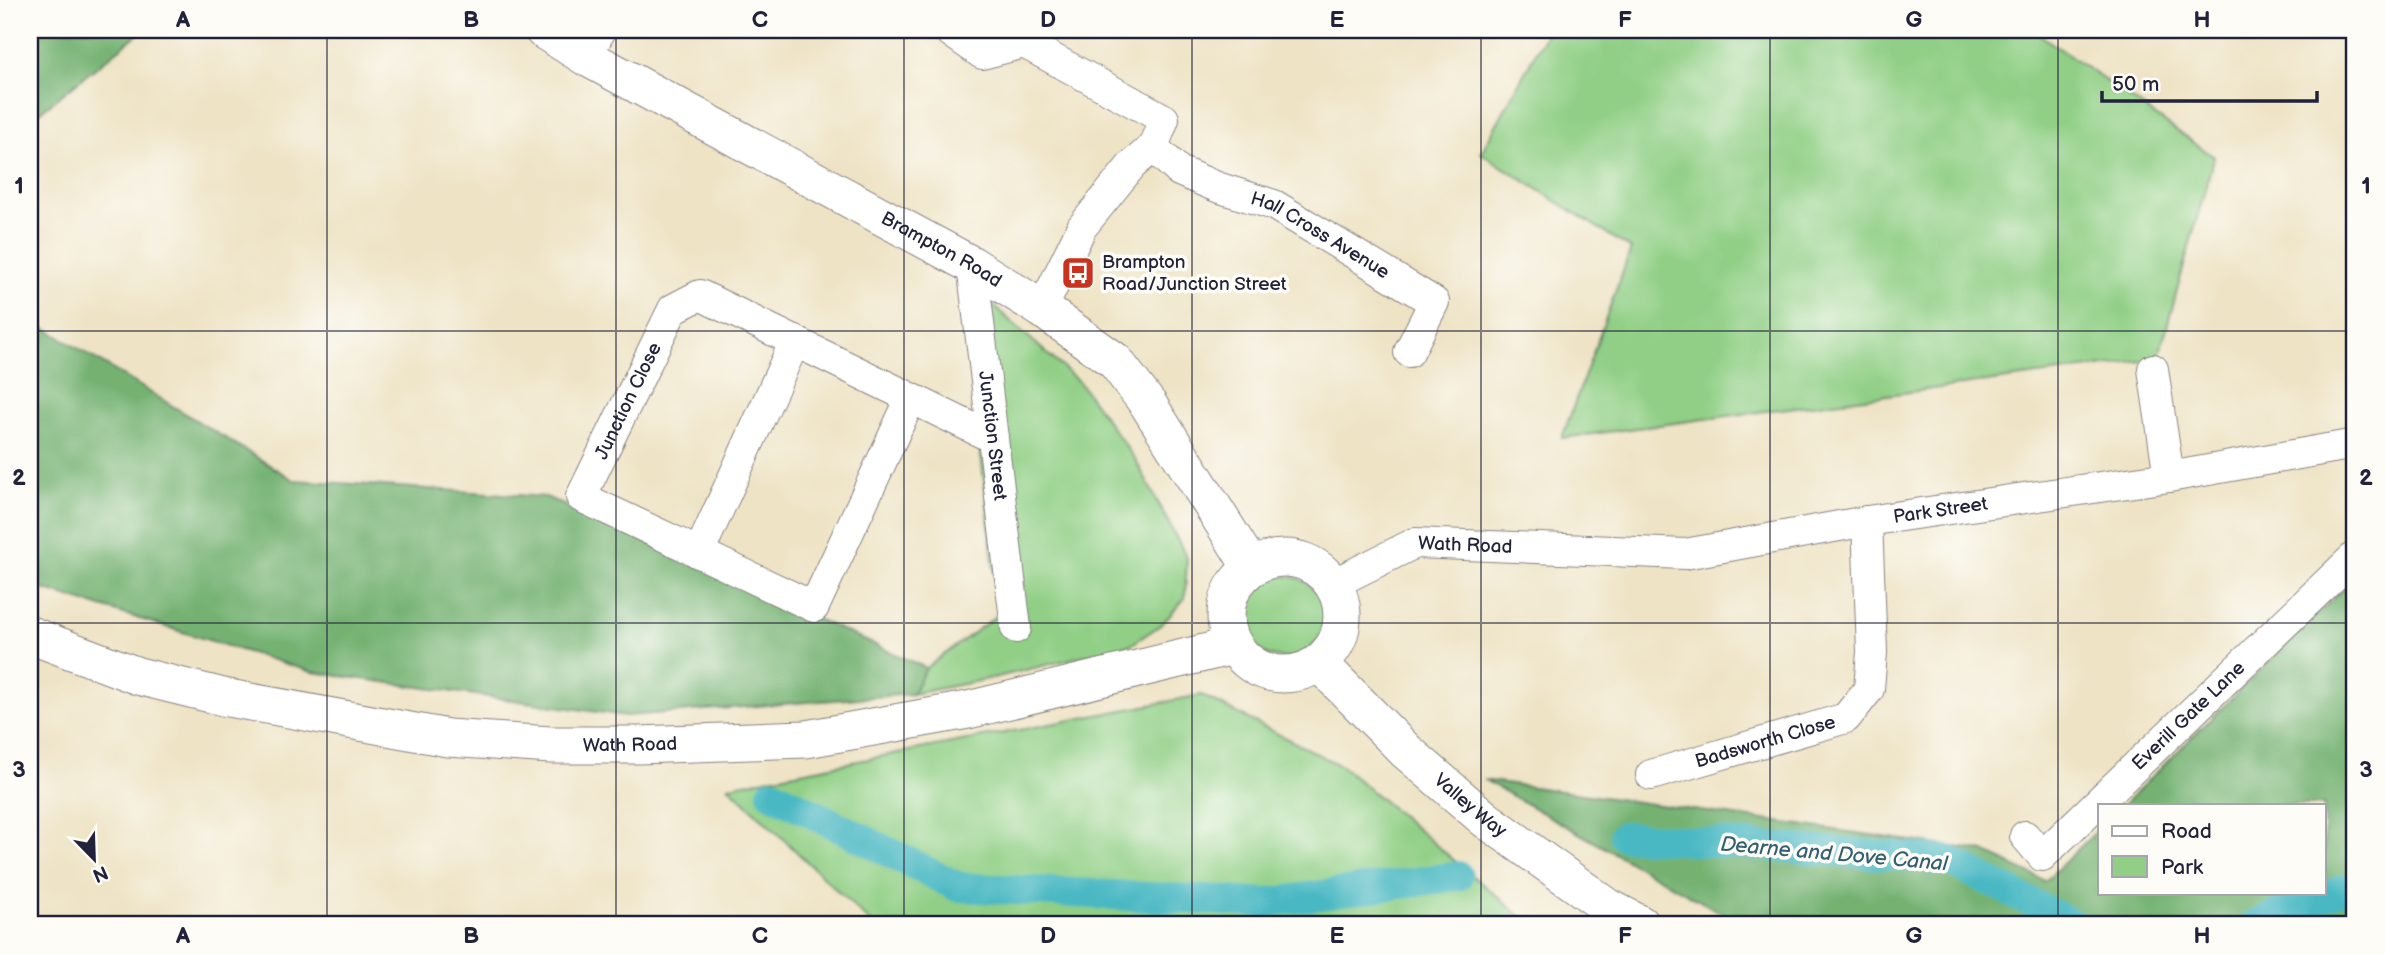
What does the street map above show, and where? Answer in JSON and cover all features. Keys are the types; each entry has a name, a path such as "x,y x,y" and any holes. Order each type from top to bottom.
{"main road":[{"name":"Brampton Road","path":"543,30 594,43 972,265 1115,360 1148,404 1251,567"},
{"path":"1286,557 1304,561 1321,570 1333,584 1343,617 1340,635 1319,663 1301,672 1282,675 1262,671 1246,661 1233,646 1226,629 1225,612 1237,579 1251,567 1286,557"},
{"name":"Wath Road","path":"30,635 138,676 223,697 448,738 564,745 806,739 968,710 1233,646"},
{"name":"Valley Way","path":"1319,663 1406,751 1485,818 1608,907 1640,924"}],"street":[{"path":"947,30 982,54 1024,43 1164,118 1153,148 1132,165 1082,227 1042,309"},
{"name":"Hall Cross Avenue","path":"1153,148 1178,171 1273,205 1434,302 1409,352"},
{"name":"Junction Street","path":"972,265 993,438 1023,611"},
{"name":"Junction Close","path":"911,398 814,607 581,497 673,309 699,295 795,341 993,438"},
{"path":"699,553 795,341"},
{"path":"2153,369 2169,477"},
{"name":"Park Street","path":"1523,548 1685,554 1867,521 2169,477 2355,444"},
{"name":"Badsworth Close","path":"1651,775 1846,718 1869,689 1872,652 1867,521"},
{"name":"Wath Road","path":"1333,584 1415,543 1523,548"},
{"name":"Everill Gate Lane","path":"2025,836 2042,856 2355,555"}],"green space":[{"path":"30,30 143,30 35,116 30,174"},
{"path":"1548,30 2033,30 2214,157 2158,359 1562,438 1631,249 1481,153"},
{"path":"961,277 1079,382 1135,459 1187,558 1185,598 1162,624 1132,644 993,678 912,694 926,668 999,614"},
{"path":"30,319 294,480 546,497 926,668 912,694 626,716 312,672 30,585"},
{"path":"1284,576 1300,580 1313,588 1321,601 1325,617 1321,633 1313,646 1300,654 1284,658 1268,654 1255,646 1247,633 1243,617 1247,601 1255,588 1268,580"},
{"path":"2355,577 2355,924 1741,924 1484,780 1982,851 2045,881 2098,830 2098,894 2326,894 2326,804 2124,804"},
{"path":"1201,695 1343,767 1530,924 872,924 728,786"}],"waterway":[{"name":"Dearne and Dove Canal","path":"772,793 958,887 1265,903 1458,876"},
{"name":"Dearne and Dove Canal","path":"1624,836 1948,860 2073,924"},
{"name":"Dearne and Dove Canal","path":"2255,924 2342,889 2355,889"}],"place":[{"name":"Brampton Road/Junction Street","path":"1078,273"}]}
